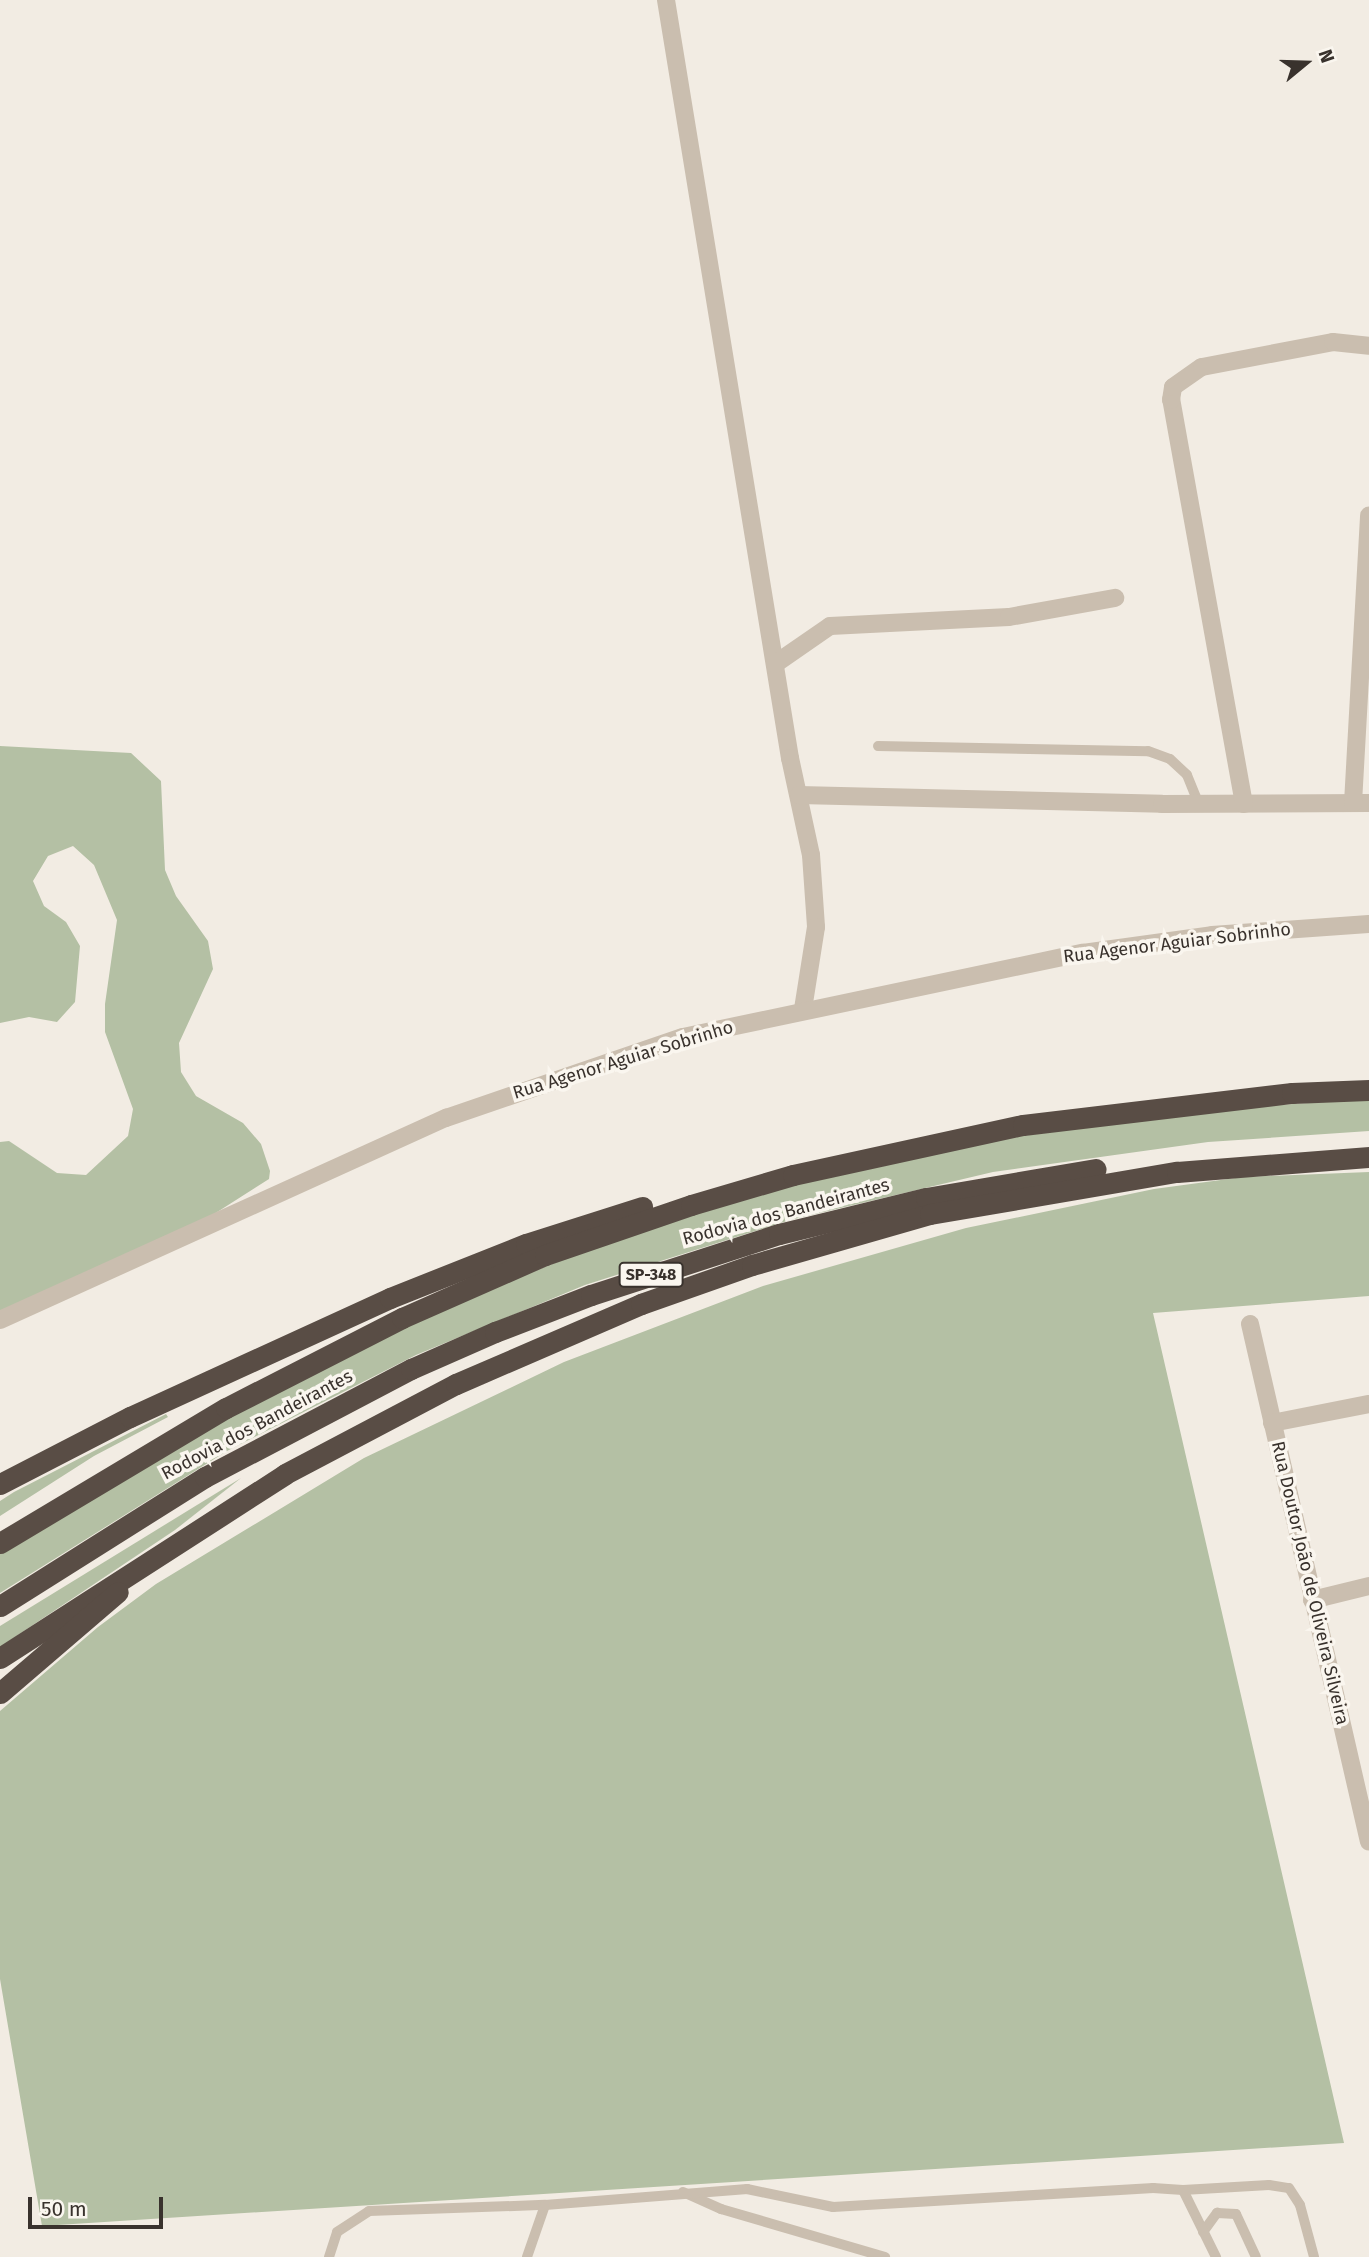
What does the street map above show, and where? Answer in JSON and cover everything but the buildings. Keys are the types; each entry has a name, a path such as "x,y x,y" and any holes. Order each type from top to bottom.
{"highway":[{"name":"Rodovia dos Bandeirantes","path":"0,1543 132,1461 324,1357 545,1255 793,1175 965,1136 1101,1115 1292,1093 1369,1090"},
{"path":"0,1484 130,1417 328,1325 526,1244 719,1182 870,1142 1005,1117 1101,1115"},
{"name":"Rodovia dos Bandeirantes","path":"0,1606 205,1477 411,1369 531,1318 694,1260 841,1217 1015,1181 1200,1154 1369,1142"},
{"path":"0,1658 285,1474 467,1378 641,1304 752,1265 930,1214 1087,1184 1252,1162 1369,1157"},
{"path":"0,1693 173,1545"}],"street":[{"path":"666,0 775,664 811,856 816,927 803,1009"},
{"path":"1244,803 1171,401 1172,387 1202,367 1333,342 1369,346"},
{"path":"799,795 1199,804 1361,803 1369,515"},
{"path":"775,664 830,626 1009,617 1115,598"},
{"name":"Rua Agenor Aguiar Sobrinho","path":"0,1321 446,1118 683,1037 803,1009 1083,953 1212,936 1369,924"},
{"name":"Rua Doutor João de Oliveira Silveira","path":"1250,1324 1312,1600 1361,1765 1369,1842"},
{"path":"1272,1423 1369,1404"},
{"path":"1312,1600 1369,1586"}],"lane":[{"path":"878,746 1148,751 1170,760 1187,775 1199,804"},
{"path":"330,2257 337,2232 369,2211 545,2205 747,2189 833,2207 996,2194 1183,2190 1269,2185 1289,2188 1300,2205 1314,2257"},
{"path":"1183,2190 1216,2257"},
{"path":"683,2192 721,2209 884,2257"},
{"path":"527,2257 545,2205"},
{"path":"1203,2232 1217,2213 1237,2214 1256,2257"}],"green space":[{"path":"0,746 131,753 161,781 165,870 176,896 208,941 213,969 179,1043 181,1072 196,1096 243,1123 261,1144 270,1171 269,1179 164,1246 0,1320 0,1142 9,1141 57,1173 86,1175 128,1136 133,1109 105,1032 105,1004 117,920 94,865 73,846 48,856 33,881 44,906 66,922 80,946 75,1002 57,1022 29,1017 0,1023"},
{"path":"1369,1099 1369,1131 1208,1142 993,1172 790,1220 585,1285 416,1355 227,1451 0,1593 0,1553 126,1472 404,1324 584,1251 780,1187 986,1141 1204,1110"},
{"path":"1369,1172 1369,1296 1153,1313 1344,2143 42,2226 0,1979 0,1711 98,1627 156,1584 364,1458 564,1362 763,1286 966,1228 1154,1189 1243,1177"},
{"path":"166,1414 168,1417 94,1456 0,1516 0,1501 14,1492"},
{"path":"241,1478 175,1530 0,1647 0,1626"}]}
